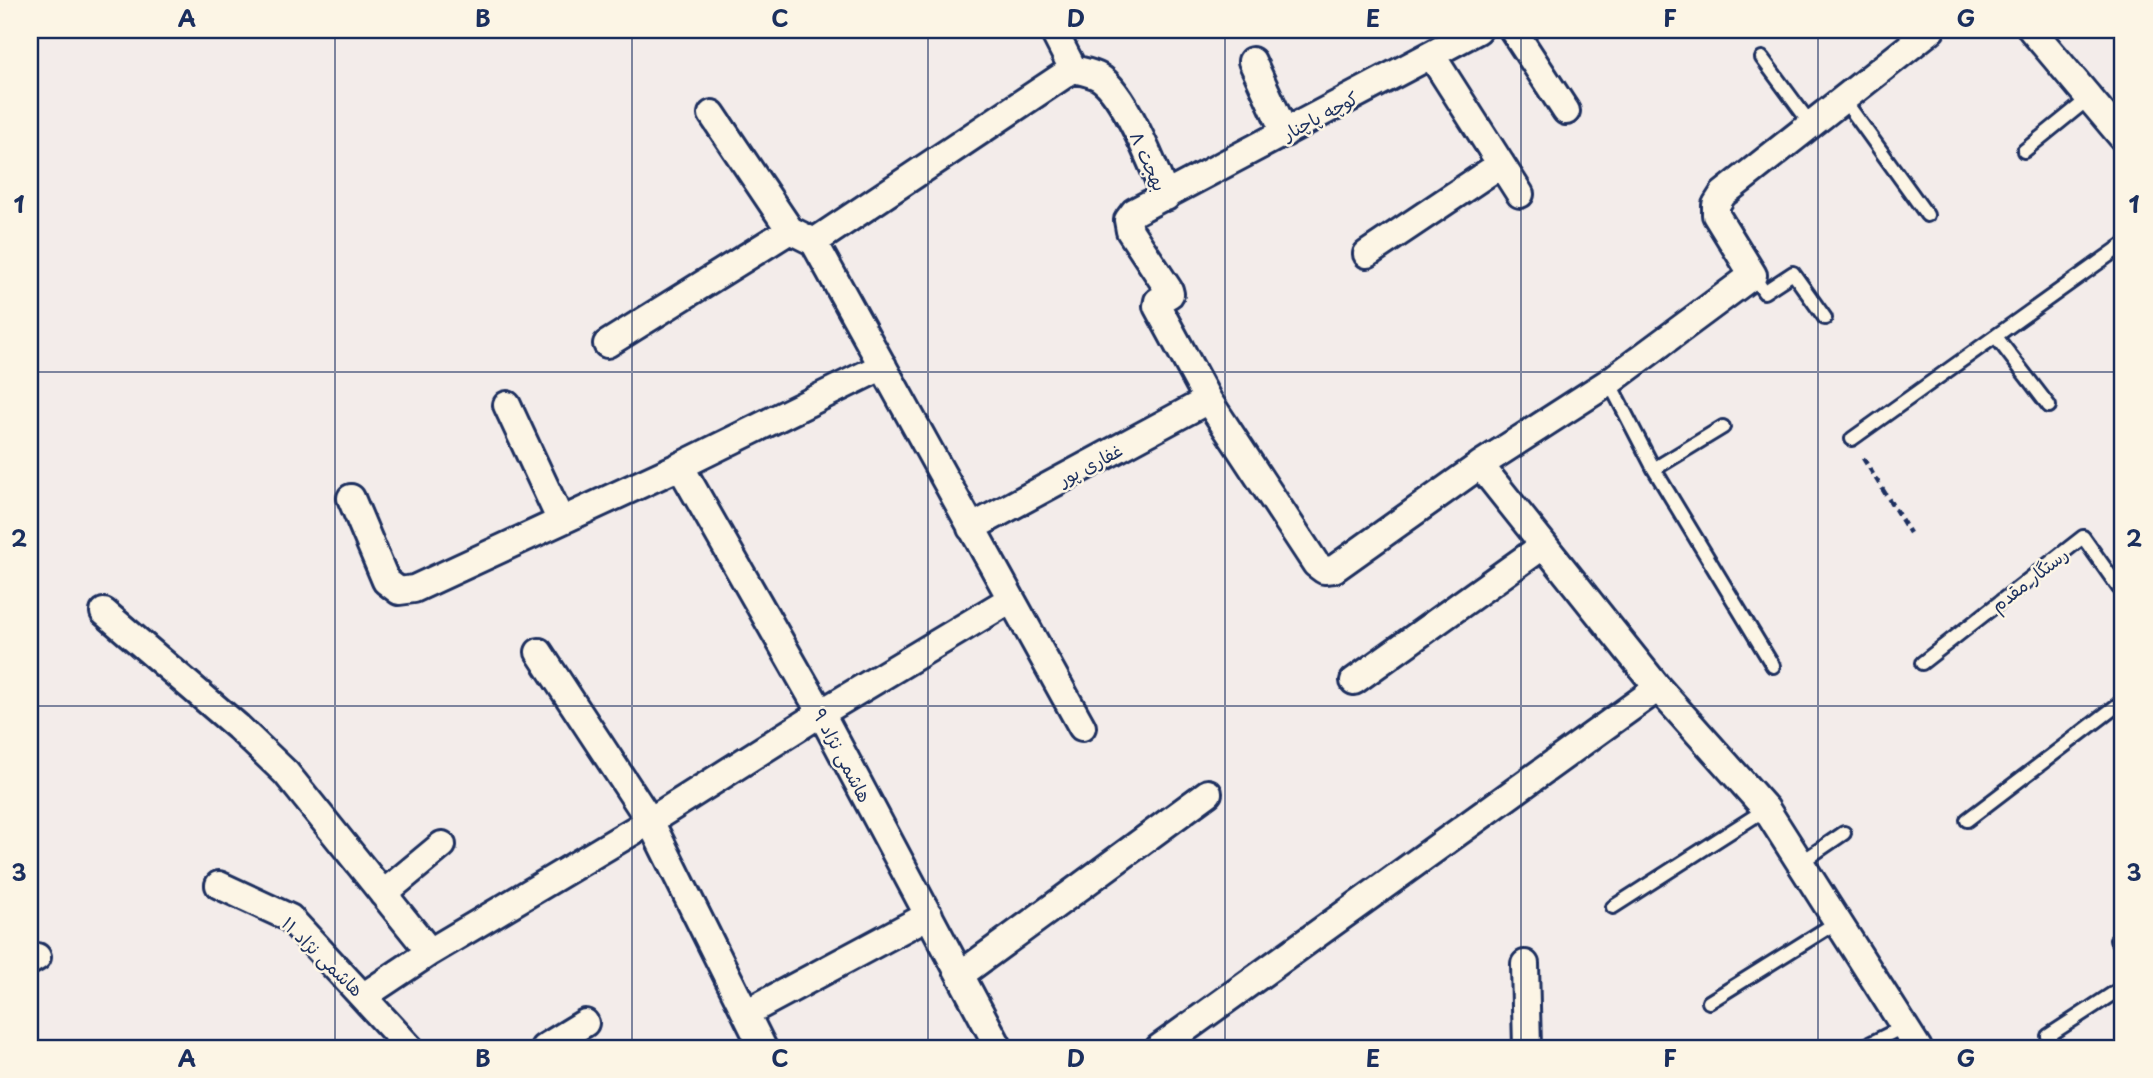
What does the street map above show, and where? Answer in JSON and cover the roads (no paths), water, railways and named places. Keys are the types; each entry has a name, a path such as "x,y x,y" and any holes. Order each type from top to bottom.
{"street":[{"path":"814,242 1073,69 1053,30"},
{"path":"1513,30 1566,111"},
{"path":"1208,400 1316,565 1324,570 1334,569 1480,465 1609,382 1753,275 1716,215 1716,205 1723,194 1842,97 1931,30"},
{"path":"2032,30 2123,138"},
{"name":"کوچه پاچنار","path":"1166,197 1475,31"},
{"path":"1432,56 1520,194"},
{"path":"1252,61 1285,133"},
{"name":"بهجت ۸","path":"1073,69 1099,77 1113,91 1141,139 1166,197 1134,212 1128,220 1129,231 1169,290 1170,294 1158,301 1157,306 1208,400"},
{"path":"712,114 790,230 814,242 1082,727"},
{"path":"1367,254 1501,164"},
{"path":"607,344 790,230"},
{"path":"351,498 386,582 399,591 414,589 680,466 883,366"},
{"name":"غفاری پور","path":"971,528 1208,400"},
{"path":"507,405 561,521"},
{"path":"1480,465 1658,688 1766,809 1919,1048"},
{"name":"هاشمی نژاد ۹","path":"680,466 821,713 999,1048"},
{"path":"1354,681 1544,545"},
{"path":"364,996 430,952 650,821 821,713 1011,599"},
{"path":"104,612 238,727 286,773 430,952"},
{"path":"539,652 650,821 763,1048"},
{"path":"1159,1048 1658,688"},
{"path":"960,975 1208,793"},
{"path":"383,894 442,845"},
{"name":"هاشمی نژاد ۱۱","path":"219,884 290,918 410,1048"},
{"path":"746,1013 929,915"},
{"path":"1525,964 1527,1048"},
{"path":"544,1048 584,1023"}],"lane":[{"path":"1762,58 1810,123"},
{"path":"1842,97 1927,215"},
{"path":"2024,151 2088,99"},
{"path":"1852,439 1997,338 2123,245"},
{"path":"1753,275 1764,292 1793,273 1825,318"},
{"path":"1997,338 2049,406"},
{"path":"1609,382 1654,469 1773,666"},
{"path":"1654,469 1723,427"},
{"name":"رستگار مقدم","path":"1922,663 2082,537 2119,588 2123,584"},
{"path":"1967,820 2123,701"},
{"path":"1613,906 1766,809"},
{"path":"1800,863 1844,833"},
{"path":"1709,1002 1838,922"},
{"path":"2048,1037 2123,987"},
{"path":"1861,1048 1905,1026"}]}
